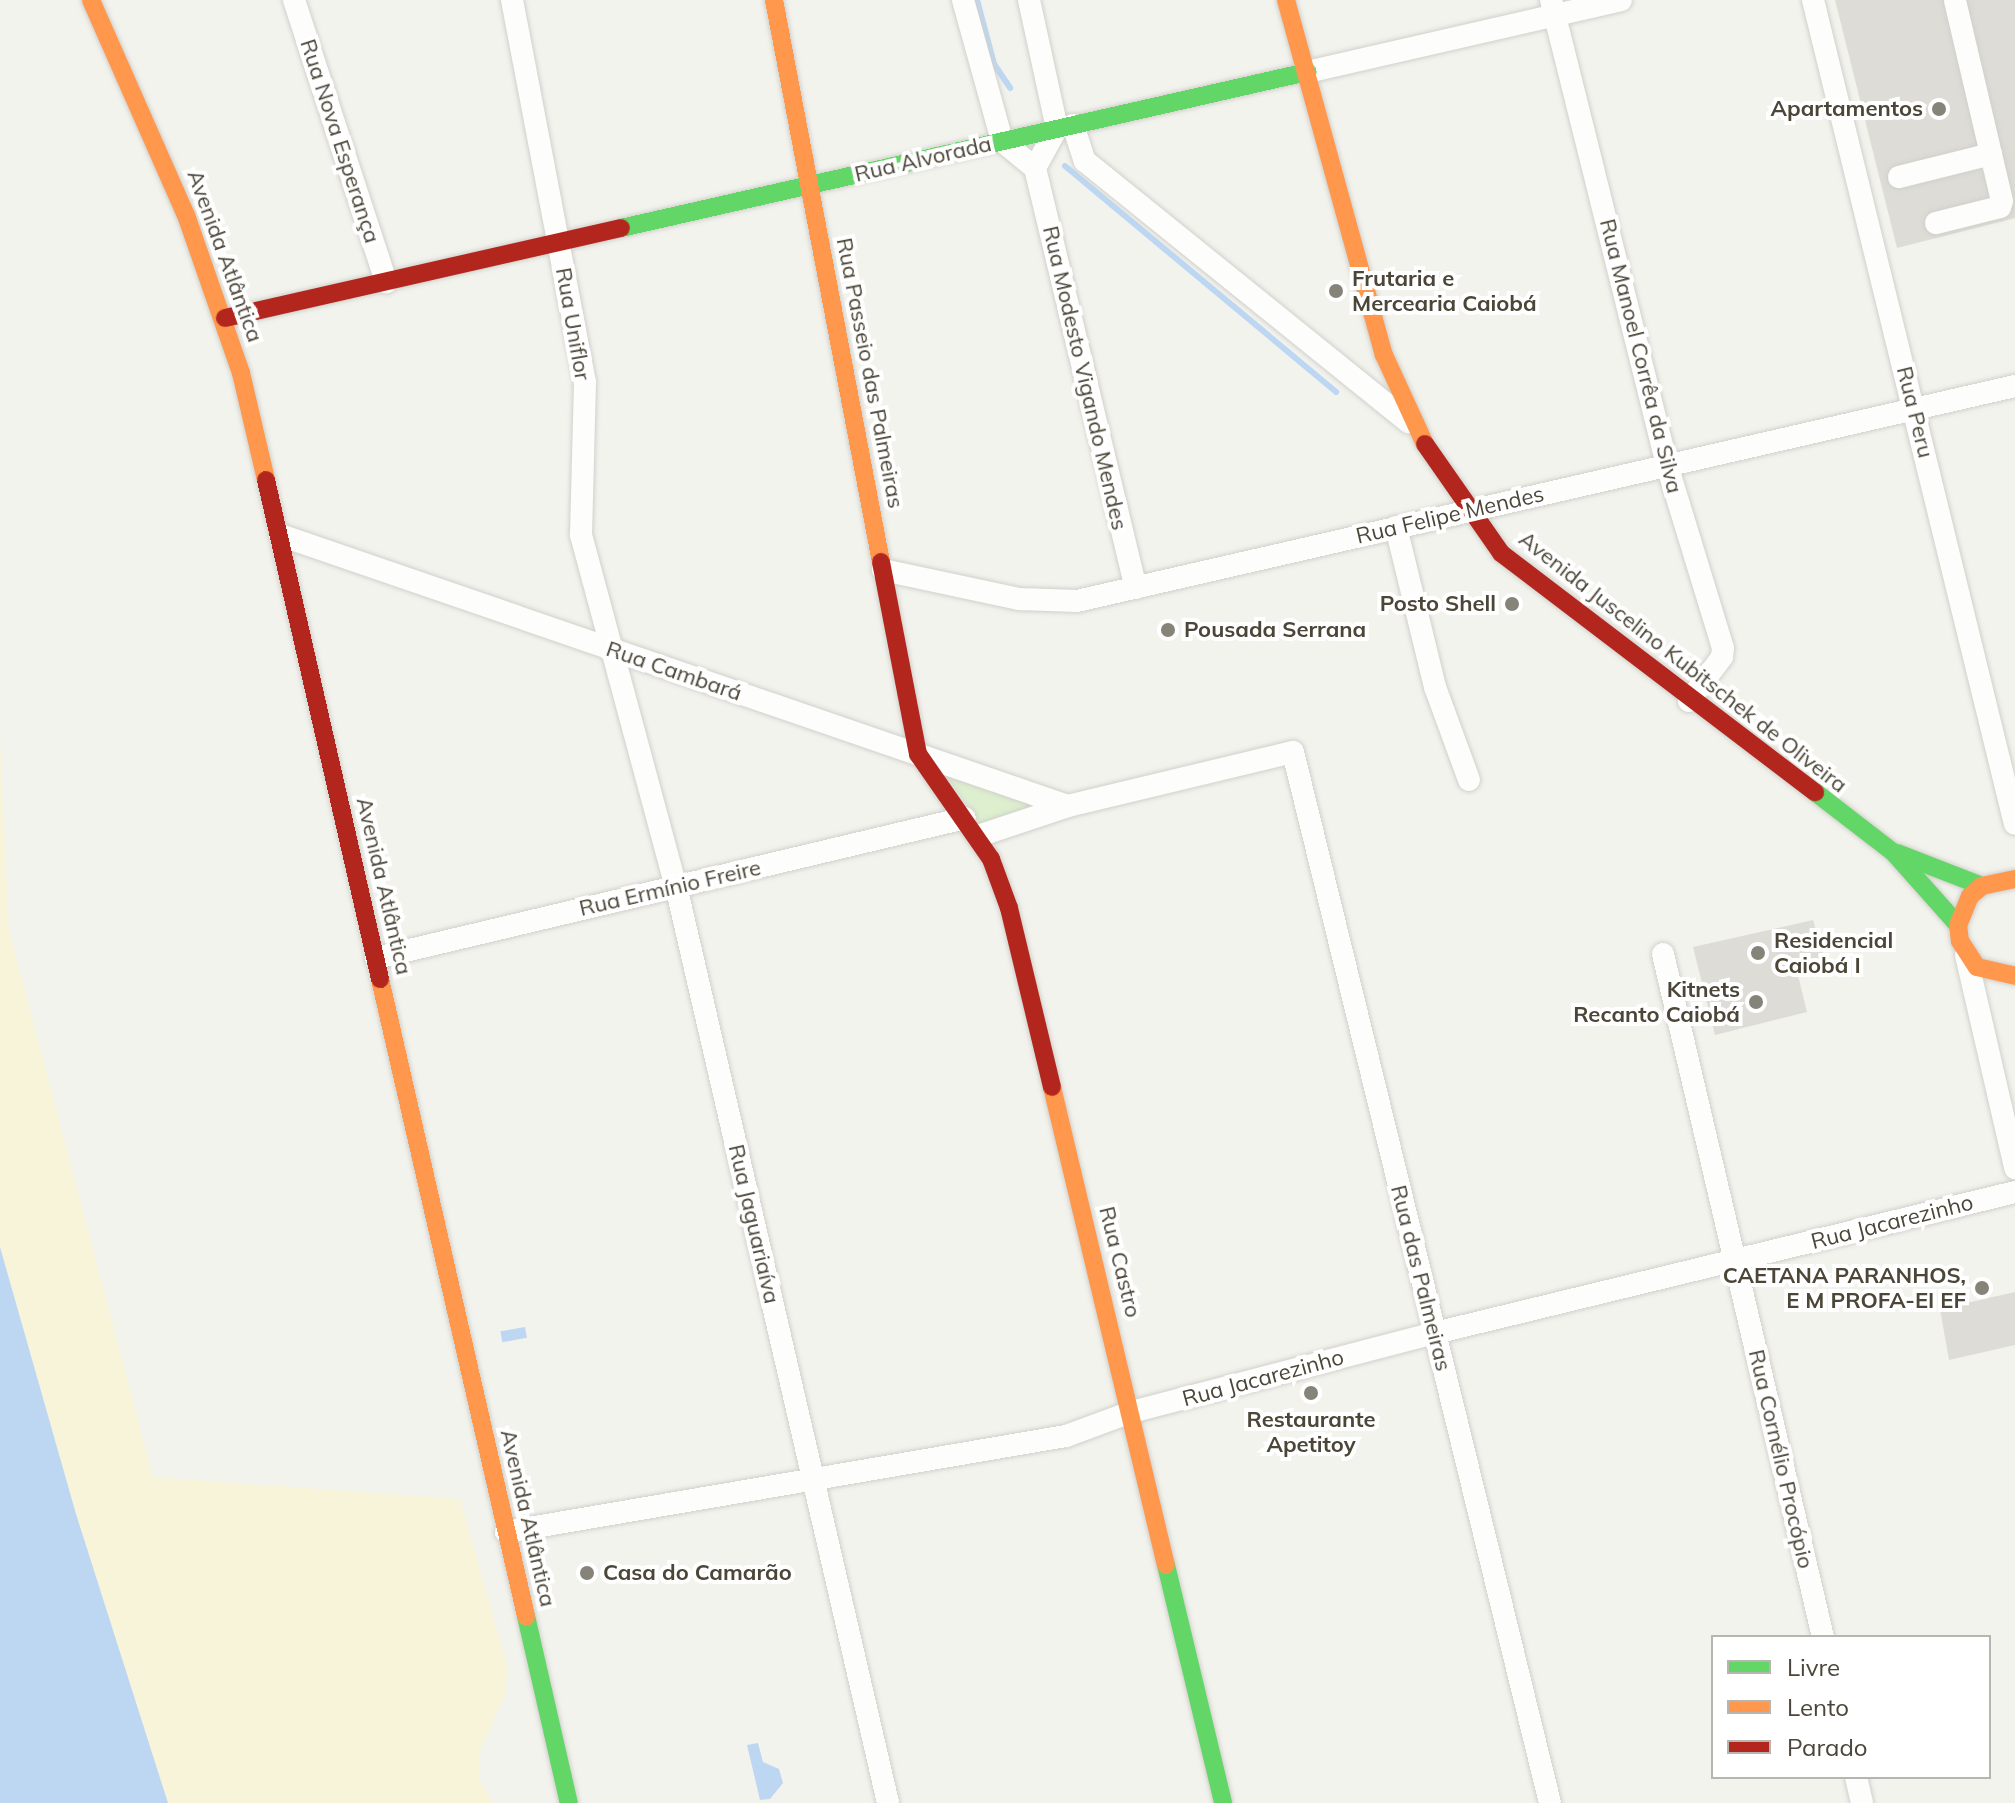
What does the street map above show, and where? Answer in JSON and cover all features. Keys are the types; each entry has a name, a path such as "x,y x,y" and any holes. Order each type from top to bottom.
{"street":[{"name":"Avenida Atlântica","path":"91,0 156,139 225,318 280,535 569,1803"},
{"name":"Rua Nova Esperança","path":"294,0 386,282"},
{"name":"Rua Uniflor","path":"512,0 585,382 579,522 609,648"},
{"name":"Rua Passeio das Palmeiras","path":"774,0 918,754"},
{"path":"963,0 1002,141 1035,168 1065,126"},
{"path":"1029,0 1065,126 1085,161 1413,425"},
{"name":"Avenida Juscelino Kubitschek de Oliveira","path":"1286,0 1384,355 1413,425 1501,553 1689,701 1893,852 1958,925"},
{"name":"Rua Alvorada","path":"225,318 1307,72 1553,8 1621,0"},
{"name":"Rua Peru","path":"1813,0 2015,824"},
{"path":"1936,223 2000,207 2002,195 1955,0"},
{"name":"Rua Manoel Corrêa da Silva","path":"1553,8 1667,465 1723,648 1722,657 1689,701"},
{"path":"1899,177 1991,154"},
{"name":"Rua Modesto Vigando Mendes","path":"1035,168 1136,588"},
{"name":"Rua Felipe Mendes","path":"883,570 1047,603 1136,588 2015,386"},
{"path":"1396,527 1435,687 1469,780"},
{"name":"Rua Cambará","path":"280,535 1068,806"},
{"name":"Rua Jaguariaíva","path":"609,648 676,886 888,1803"},
{"name":"Rua Ermínio Freire","path":"376,958 676,886 1068,806 1293,752"},
{"name":"Rua das Palmeiras","path":"1293,752 1550,1803"},
{"name":"Rua Castro","path":"918,754 971,827 1009,908 1223,1803"},
{"name":"Avenida Juscelino Kubitschek de Oliveira","path":"1893,852 2004,880"},
{"path":"2015,857 2004,880 1970,896 1958,925 2015,1168"},
{"name":"Rua Cornélio Procópio","path":"1663,954 1823,1635"},
{"path":"1966,955 1977,967 2011,976"},
{"path":"1975,1005 2011,976"},
{"name":"Rua Jacarezinho","path":"506,1532 812,1476 1066,1436 1131,1412 1435,1333 2015,1192"},
{"path":"1856,1779 1862,1803"}],"green space":[{"path":"943,771 1037,807 981,825"}],"sand":[{"path":"0,738 9,930 153,1477 460,1499 507,1665 506,1692 479,1753 480,1782 493,1803 168,1803 76,1514 0,1247"}],"water":[{"path":"0,1247 76,1514 168,1803 0,1803"},
{"path":"525,1327 527,1338 502,1342 500,1331"},
{"path":"758,1743 763,1762 779,1769 783,1783 770,1799 760,1800 747,1745"}],"building":[{"name":"Apartamentos","path":"1835,0 2015,0 2015,218 1897,248"},
{"path":"1813,920 1825,960 1796,967 1807,1012 1715,1035 1693,947"},
{"path":"2015,1292 2015,1345 1949,1360 1940,1309"}],"waterway":[{"path":"977,0 994,64 1010,88"},
{"path":"1065,166 1336,392"}],"traffic: fast":[{"path":"621,228 1307,72"},
{"path":"1815,792 1893,852 1958,925"},
{"path":"1897,853 1982,886"},
{"path":"1166,1565 1223,1803"},
{"path":"526,1616 569,1803"}],"traffic: slow":[{"path":"91,0 186,215 241,373 266,480"},
{"path":"774,0 881,562"},
{"path":"1286,0 1384,355 1425,444"},
{"path":"2015,879 1982,886 1970,896 1958,925 1960,941 1977,967 2015,976"},
{"path":"380,979 526,1616"},
{"path":"1052,1087 1166,1565"}],"traffic: jam":[{"path":"225,318 621,228"},
{"path":"1425,444 1501,553 1815,792"},
{"path":"266,480 380,979"},
{"path":"881,562 918,754 991,859 1009,908 1052,1087"}],"place":[{"name":"Apartamentos","path":"1939,109"},
{"name":"Frutaria e Mercearia Caiobá","path":"1336,291"},
{"name":"Posto Shell","path":"1512,604"},
{"name":"Pousada Serrana","path":"1168,630"},
{"name":"Residencial Caiobá I","path":"1758,953"},
{"name":"Kitnets Recanto Caiobá","path":"1756,1002"},
{"name":"CAETANA PARANHOS, E M PROFA-EI EF","path":"1982,1288"},
{"name":"Restaurante Apetitoy","path":"1311,1393"},
{"name":"Casa do Camarão","path":"587,1573"}]}
